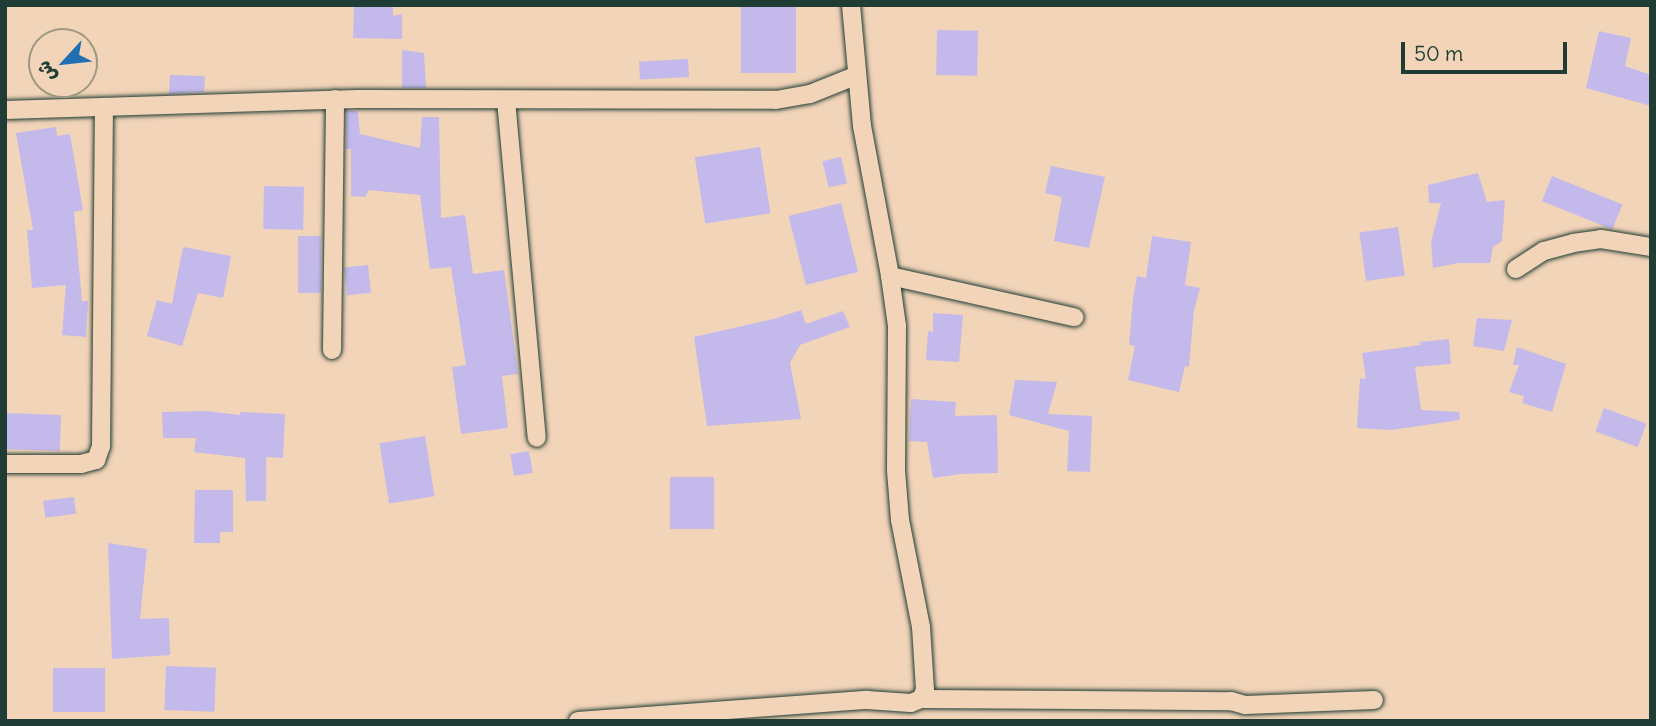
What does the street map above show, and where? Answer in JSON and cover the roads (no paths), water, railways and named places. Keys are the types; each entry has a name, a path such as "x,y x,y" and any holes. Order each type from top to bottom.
{"street":[{"path":"851,5 855,76 897,326 896,470 900,520 921,627 925,690 921,699"},
{"path":"5,110 335,99 776,100 810,94 855,76"},
{"path":"332,350 335,99"},
{"path":"506,100 537,438"},
{"path":"5,464 81,464 96,460 101,446 104,108"},
{"path":"1516,268 1544,251 1573,243 1601,239 1651,247"},
{"path":"890,276 1074,317"},
{"path":"578,721 867,700 911,703 921,699 1231,701 1245,705 1374,700"}]}
